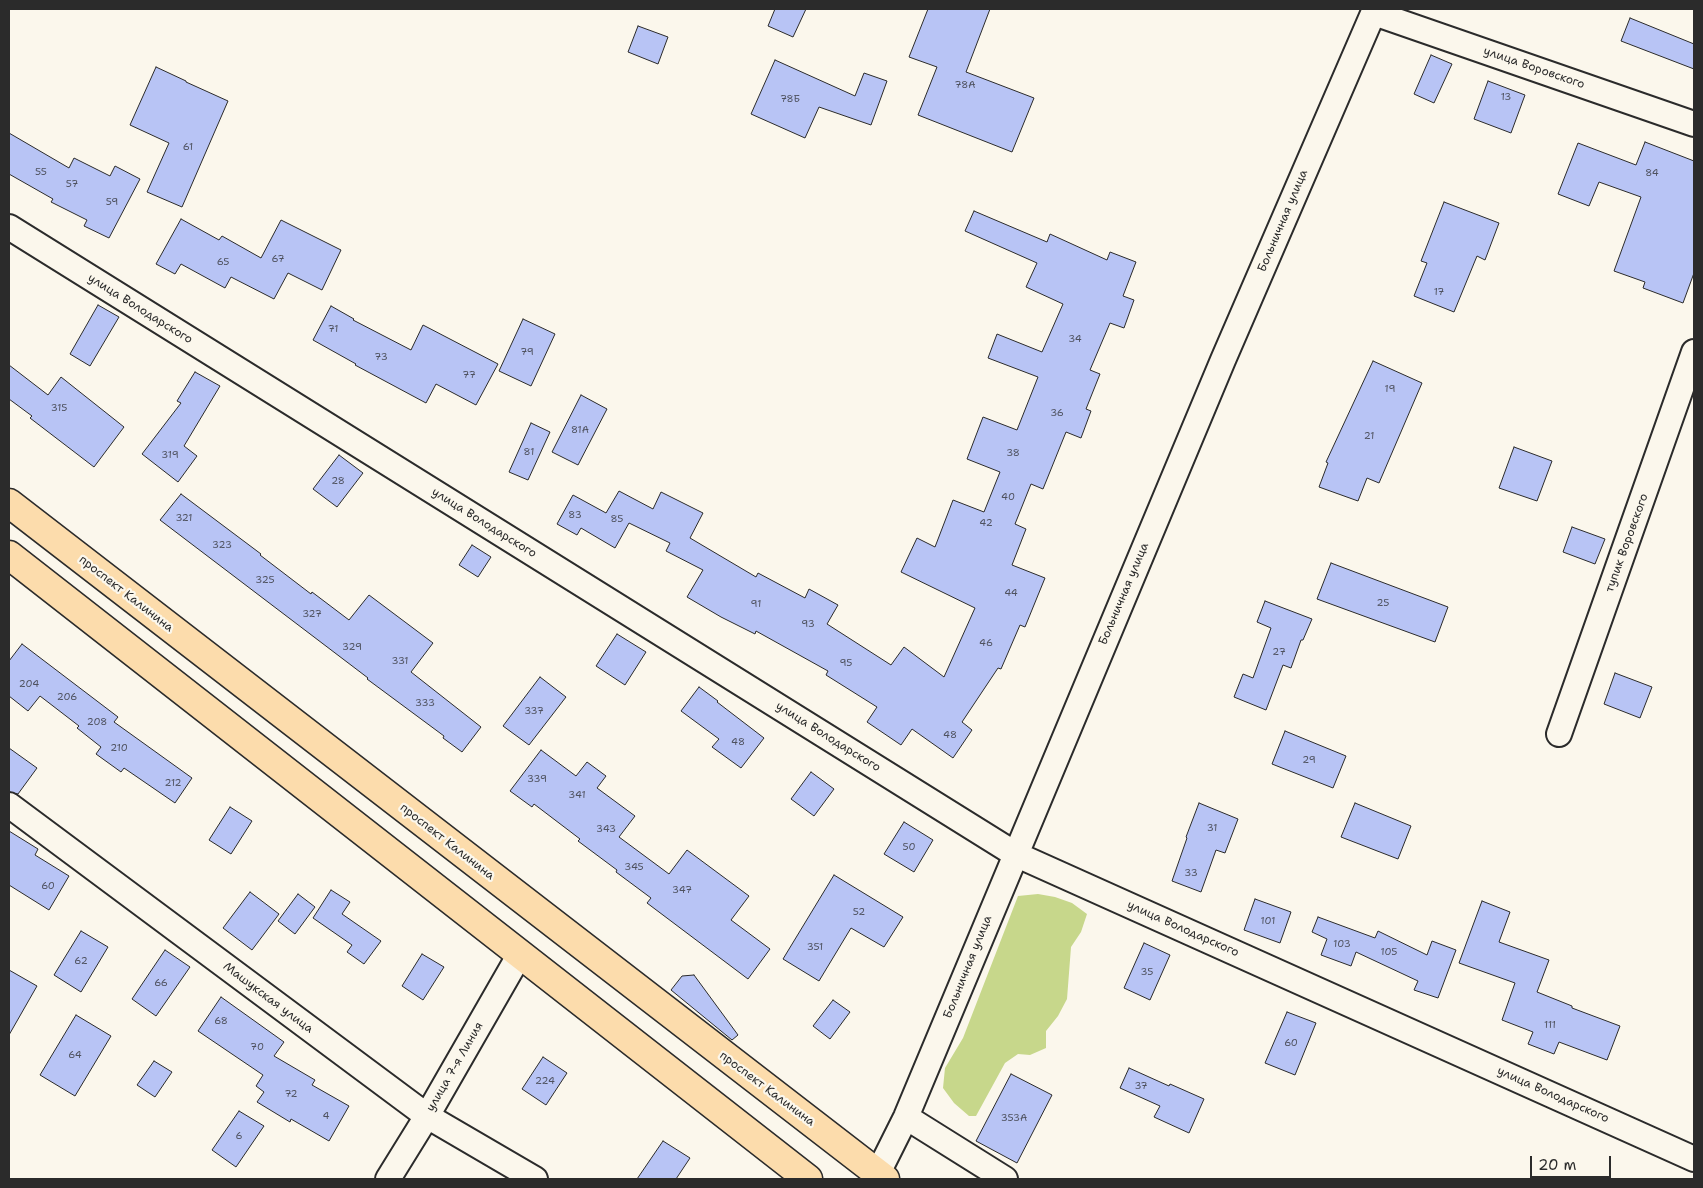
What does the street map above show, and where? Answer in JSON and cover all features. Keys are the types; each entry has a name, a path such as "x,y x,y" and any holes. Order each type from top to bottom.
{"main road":[{"name":"проспект Калинина","path":"9,503 880,1178"},
{"path":"9,555 808,1179"}],"street":[{"name":"улица Воровского","path":"1375,11 1694,124"},
{"name":"Больничная улица","path":"880,1178 1223,360 1375,11"},
{"name":"улица Володарского","path":"9,227 1015,854 1694,1159"},
{"name":"тупик Воровского","path":"1559,734 1694,352"},
{"name":"Машукская улица","path":"9,805 427,1116 535,1179"},
{"name":"улица 7-я Линия","path":"388,1179 427,1116 520,954"},
{"path":"906,1117 1005,1179"}],"green space":[{"path":"1038,894 1072,903 1087,914 1081,932 1071,947 1067,999 1058,1016 1046,1031 1046,1048 1030,1055 1018,1054 1005,1063 976,1116 969,1116 954,1103 943,1088 945,1068 963,1038 1018,896"}],"building":[{"path":"775,9 806,9 793,37 768,26"},
{"path":"928,9 990,9 966,72 1034,98 1012,152 918,115 937,67 909,57"},
{"path":"1630,18 1694,44 1694,69 1621,41"},
{"path":"638,26 668,37 658,64 628,52"},
{"path":"1431,55 1452,64 1434,103 1414,94"},
{"path":"775,60 855,96 864,73 887,81 871,125 819,107 805,138 751,114"},
{"path":"156,67 228,101 182,207 147,192 169,143 130,125"},
{"path":"1488,81 1525,95 1511,133 1474,119"},
{"path":"9,133 69,168 74,158 110,176 115,166 140,179 109,238 84,226 87,220 51,202 53,199 9,174"},
{"path":"1645,142 1694,161 1694,273 1683,303 1643,288 1645,282 1614,271 1641,197 1599,182 1589,206 1558,194 1578,143 1636,165"},
{"path":"1444,202 1499,223 1485,260 1477,256 1454,312 1414,296 1427,263 1421,261"},
{"path":"974,211 1047,242 1050,234 1107,260 1110,252 1136,262 1123,296 1134,300 1124,328 1110,323 1090,370 1100,374 1086,409 1091,411 1081,438 1066,432 1043,489 1031,484 1015,524 1026,529 1012,565 1045,578 1025,627 1020,625 1001,669 998,668 962,722 972,730 953,758 912,729 901,745 867,722 877,707 826,675 828,671 756,631 755,634 687,597 703,570 666,551 670,543 629,523 615,548 581,528 577,535 557,524 573,495 606,513 619,491 653,509 661,492 703,513 690,538 756,577 758,573 805,598 809,589 838,605 827,624 891,665 904,647 944,677 975,608 901,572 917,538 935,547 953,500 984,512 1000,472 967,459 983,417 1017,430 1038,377 988,358 997,334 1042,352 1063,304 1026,287 1037,263 965,231"},
{"path":"181,219 219,240 222,236 261,258 281,220 341,250 322,290 288,273 274,299 231,277 225,288 181,264 175,274 156,264"},
{"path":"98,305 119,317 90,366 70,354"},
{"path":"331,306 353,320 411,350 423,325 498,364 476,405 436,384 426,403 313,340"},
{"path":"523,319 555,334 531,386 499,371"},
{"path":"1373,361 1422,383 1379,483 1367,478 1358,501 1319,487 1328,463 1326,462"},
{"path":"9,365 48,395 61,377 124,427 94,467 30,418 32,416 9,399"},
{"path":"195,372 220,386 184,446 197,456 178,482 142,454 181,403 177,401"},
{"path":"581,395 607,409 578,465 552,452"},
{"path":"531,423 550,432 528,480 509,472"},
{"path":"1514,447 1552,461 1537,501 1499,488"},
{"path":"339,455 363,473 337,507 313,489"},
{"path":"181,494 311,594 312,592 349,620 369,595 433,643 411,672 481,727 462,752 443,738 444,736 160,520"},
{"path":"1572,527 1605,539 1595,564 1563,552"},
{"path":"472,545 491,557 478,577 459,565"},
{"path":"1331,563 1448,607 1435,642 1317,599"},
{"path":"1265,601 1312,619 1303,640 1301,640 1291,668 1283,665 1266,710 1234,697 1243,674 1253,678 1271,628 1257,622"},
{"path":"617,634 646,652 625,685 596,666"},
{"path":"22,644 118,717 114,722 192,778 175,803 124,768 121,772 96,754 101,747 77,728 79,726 40,696 28,711 9,696 9,661"},
{"path":"1615,673 1652,687 1640,718 1604,704"},
{"path":"540,677 566,697 529,745 503,726"},
{"path":"699,687 764,738 741,768 712,747 719,739 681,711"},
{"path":"1285,731 1346,756 1333,788 1272,764"},
{"path":"9,748 37,768 18,794 9,792"},
{"path":"541,750 576,776 587,762 606,776 597,788 635,816 619,837 669,874 687,850 749,896 731,920 770,949 748,979 647,903 651,898 578,841 580,839 534,804 532,807 510,791"},
{"path":"811,772 834,789 814,816 791,799"},
{"path":"1199,803 1238,819 1225,853 1216,850 1201,892 1172,881"},
{"path":"1355,803 1411,826 1398,859 1341,837"},
{"path":"230,807 252,821 231,854 209,840"},
{"path":"904,822 933,840 914,872 884,854"},
{"path":"9,831 38,849 35,855 69,876 49,910 9,885"},
{"path":"834,875 903,917 884,947 851,928 819,981 783,959"},
{"path":"331,890 350,902 342,914 381,941 364,964 347,952 352,945 313,918"},
{"path":"250,892 279,914 252,950 223,928"},
{"path":"298,894 315,907 295,934 278,921"},
{"path":"1255,899 1291,912 1280,943 1244,930"},
{"path":"1482,901 1510,912 1499,942 1549,960 1537,992 1572,1006 1572,1008 1620,1026 1607,1060 1559,1042 1554,1054 1528,1044 1533,1032 1502,1020 1515,983 1459,963"},
{"path":"1318,917 1375,938 1378,931 1427,955 1432,941 1456,950 1438,998 1414,990 1418,981 1356,952 1351,966 1321,955 1327,939 1312,932"},
{"path":"81,931 108,947 81,992 54,975"},
{"path":"1144,943 1170,955 1150,1000 1124,988"},
{"path":"165,950 190,967 156,1016 132,999"},
{"path":"422,954 444,967 423,1000 402,986"},
{"path":"9,970 37,986 9,1035"},
{"path":"694,975 738,1035 732,1040 671,990 682,976"},
{"path":"221,997 284,1042 274,1056 315,1080 312,1085 349,1106 329,1141 291,1119 290,1122 257,1102 264,1092 256,1086 263,1075 198,1031"},
{"path":"833,1000 850,1012 830,1039 813,1026"},
{"path":"1287,1012 1316,1023 1295,1075 1265,1063"},
{"path":"76,1015 111,1036 75,1096 40,1075"},
{"path":"543,1057 567,1073 546,1105 522,1089"},
{"path":"154,1061 172,1072 155,1097 137,1085"},
{"path":"1129,1068 1204,1099 1189,1133 1154,1117 1160,1106 1120,1088"},
{"path":"1011,1074 1052,1095 1017,1163 976,1141"},
{"path":"239,1111 264,1126 236,1167 212,1150"},
{"path":"663,1141 690,1158 676,1179 637,1179"}]}
